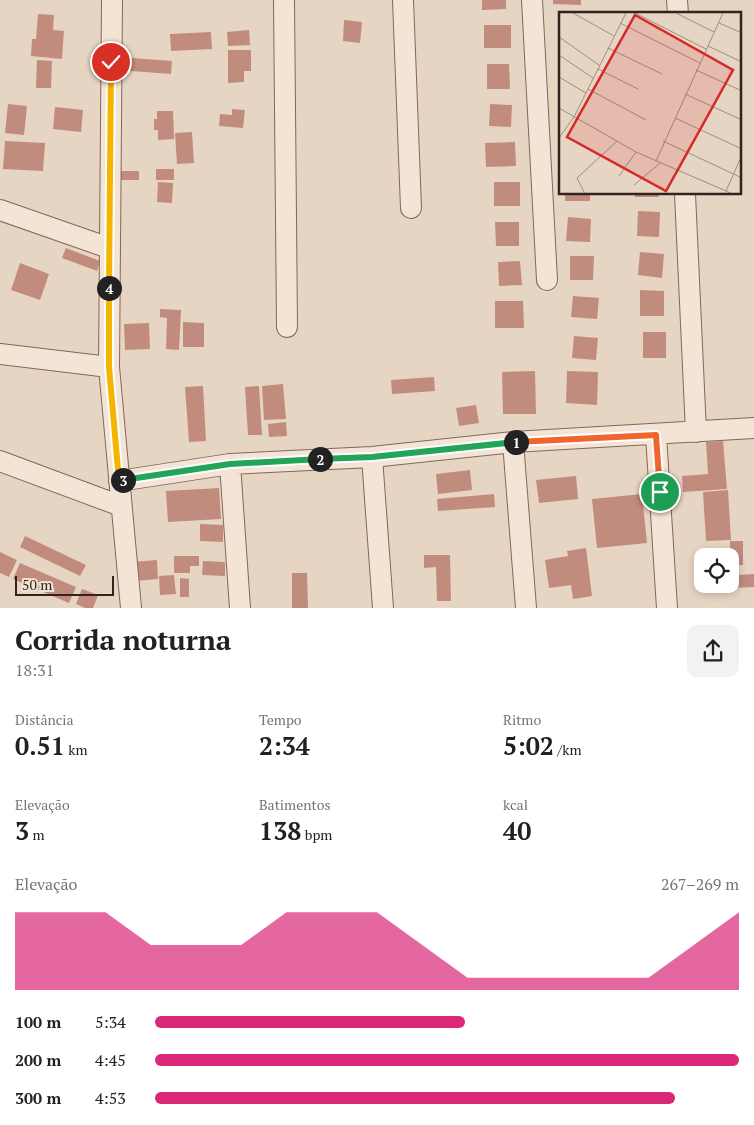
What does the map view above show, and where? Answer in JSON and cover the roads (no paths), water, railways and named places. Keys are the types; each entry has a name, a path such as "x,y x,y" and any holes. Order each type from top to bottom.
{"street":[{"path":"112,0 109,367 131,608"},
{"path":"284,0 287,327"},
{"path":"403,0 411,208"},
{"path":"532,0 547,280"},
{"path":"686,195 696,432"},
{"path":"0,210 110,248"},
{"path":"0,354 109,367"},
{"path":"119,481 230,464 372,457 513,442 754,428"},
{"path":"656,435 667,608"},
{"path":"513,442 526,608"},
{"path":"372,457 383,608"},
{"path":"0,461 121,506"},
{"path":"230,464 240,608"}]}
